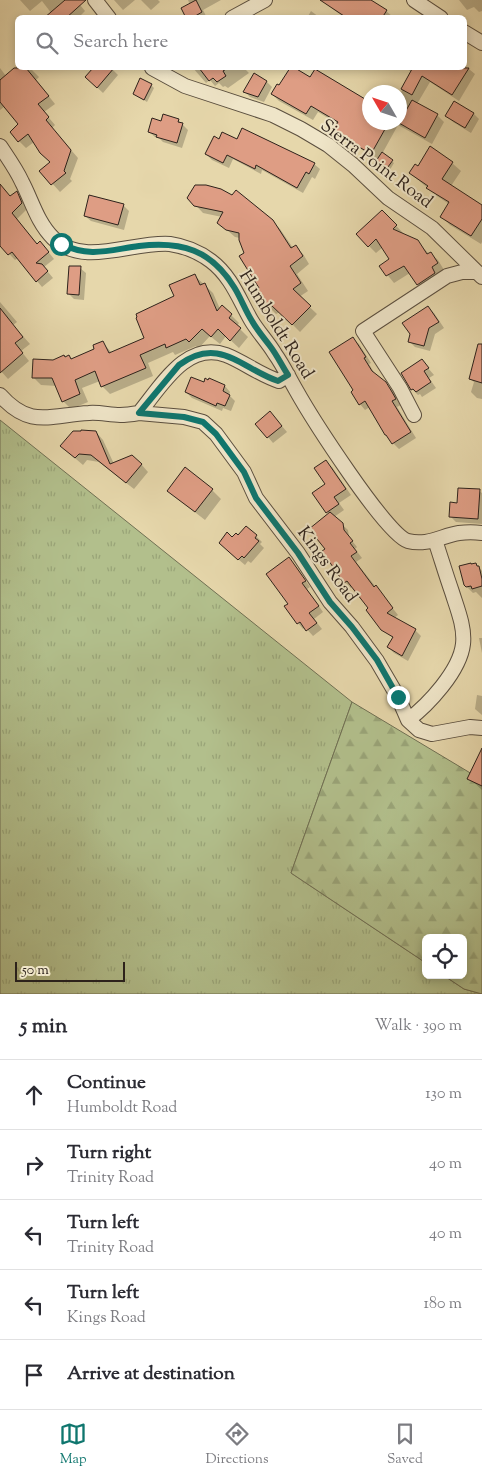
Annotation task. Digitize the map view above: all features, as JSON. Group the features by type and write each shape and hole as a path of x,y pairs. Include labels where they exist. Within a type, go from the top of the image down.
{"street":[{"path":"95,0 108,15"},
{"path":"238,15 265,0"},
{"path":"414,0 436,15"},
{"path":"467,34 482,43"},
{"name":"Sierra Point Road","path":"156,70 185,86 273,115 301,129 341,154 388,198 426,224 479,274"},
{"name":"Humboldt Road","path":"0,146 22,182 42,223 53,238 70,249 93,253 170,244 190,249 214,262 234,286 252,320 275,353 295,389 340,459 392,528 403,538 422,542 461,533 482,533"},
{"path":"447,276 452,262 450,246"},
{"path":"414,416 400,388 363,331 447,276 462,272 479,274"},
{"path":"139,413 179,365 199,354 224,354 278,381 288,375"},
{"name":"Kings Road","path":"0,395 14,409 29,416 51,418 90,413 121,415 139,413 184,417 203,422 216,434 244,472 256,498 298,553 330,602 377,660 398,697 408,720"},
{"path":"435,540 458,614 463,633 463,643 459,658 443,685 427,704 408,720 419,730 432,734 470,727 482,728"}],"green space":[{"path":"0,420 352,702 291,873 422,960 422,979 449,979 464,989 482,994 0,994"},
{"path":"352,702 482,780 482,994 464,989 449,979 467,979 467,934 422,934 422,960 291,873"}],"building":[{"path":"65,0 86,0 69,15 48,15"},
{"path":"196,0 202,12 197,15 184,15 181,8"},
{"path":"320,0 371,0 387,10 384,15 342,15"},
{"path":"14,68 15,70 28,70 49,96 38,104 49,117 46,120 71,150 64,171 66,173 51,185 39,171 50,162 40,153 28,134 18,142 10,132 18,124 0,102 0,80"},
{"path":"469,68 452,95 422,76 412,95 407,92 407,85 403,85 411,70 467,70"},
{"path":"91,70 112,70 97,88 85,77"},
{"path":"201,70 225,70 223,71 226,76 217,82 213,78 209,81"},
{"path":"289,70 298,70 310,77 314,70 317,70 362,97 362,130 384,130 371,154 332,131 338,122 311,106 306,114 271,94 277,84 279,85"},
{"path":"254,73 267,81 258,97 243,92"},
{"path":"140,78 152,84 144,100 133,94"},
{"path":"412,100 438,114 425,138 407,128 407,109"},
{"path":"454,101 474,113 465,128 445,116"},
{"path":"163,114 179,119 178,122 183,123 177,143 156,137 157,135 148,132 152,118 161,121"},
{"path":"242,128 315,163 309,174 306,172 297,188 256,165 255,169 227,155 223,163 205,154 214,136 219,139 222,132 237,139"},
{"path":"430,146 453,162 442,179 482,205 482,219 471,236 440,217 449,202 426,188 428,186 409,173 415,164 418,166"},
{"path":"382,152 393,160 385,171 374,164"},
{"path":"0,184 10,196 17,191 22,203 12,213 37,244 40,241 49,252 36,263 42,264 48,271 36,282 12,252 8,255 0,246"},
{"path":"195,185 206,185 221,189 232,195 236,190 273,220 291,248 296,245 303,256 290,266 301,283 293,289 311,306 292,325 271,305 267,307 257,290 259,288 239,256 244,253 239,240 239,233 226,230 217,223 223,212 194,206 187,198"},
{"path":"89,195 124,204 118,225 84,216"},
{"path":"382,210 397,225 393,229 418,240 427,254 431,252 438,263 432,267 435,273 417,285 404,266 386,276 379,266 389,259 376,239 368,247 356,234"},
{"path":"69,266 81,266 79,295 67,294"},
{"path":"195,274 200,285 205,283 217,311 222,305 232,314 229,318 241,328 230,341 218,329 211,337 202,329 189,342 186,339 166,348 165,344 140,355 146,368 101,387 95,371 75,380 80,394 62,402 52,378 32,378 33,359 53,360 69,355 71,359 94,349 93,345 103,341 109,353 144,338 136,314 174,296 169,285"},
{"path":"428,306 439,322 429,328 424,346 408,342 410,334 402,323"},
{"path":"0,308 23,337 15,343 23,353 0,373"},
{"path":"353,337 366,357 364,358 372,371 386,382 396,399 392,401 411,432 392,444 365,401 359,405 351,392 353,390 329,352"},
{"path":"478,344 482,344 482,383 469,379"},
{"path":"422,359 429,368 424,371 431,382 416,392 413,389 411,390 401,373"},
{"path":"191,377 204,382 205,378 208,380 209,378 225,385 223,391 230,395 225,406 217,403 216,406 185,392"},
{"path":"270,411 282,426 267,438 255,424"},
{"path":"73,431 96,431 110,464 132,455 142,464 126,483 91,455 79,454 75,458 60,446"},
{"path":"326,460 346,489 334,497 339,504 326,513 312,493 325,484 314,468"},
{"path":"185,467 213,489 195,512 167,491"},
{"path":"458,488 480,489 478,519 449,517 450,502 457,503"},
{"path":"330,512 343,523 344,530 353,541 350,543 357,552 351,556 374,587 376,585 393,608 387,613 416,629 402,656 387,647 393,637 381,630 366,610 368,608 347,581 344,583 322,551 325,549 309,529"},
{"path":"246,526 257,535 255,538 259,541 244,558 242,556 238,560 219,543 227,532 232,537 236,533 238,535"},
{"path":"289,557 306,581 302,583 319,606 309,613 317,623 306,631 300,622 297,624 284,606 288,604 266,574"},
{"path":"476,563 479,566 482,579 482,586 472,589 471,586 466,587 464,585 459,566"},
{"path":"482,748 482,786 467,779"}],"route":[{"path":"61,244 70,249 93,253 158,244 181,246 214,262 234,286 246,311 288,375 278,381 224,354 199,354 179,365 139,413 184,417 203,422 216,434 244,472 256,498 298,553 330,602 377,660 398,697"}]}
